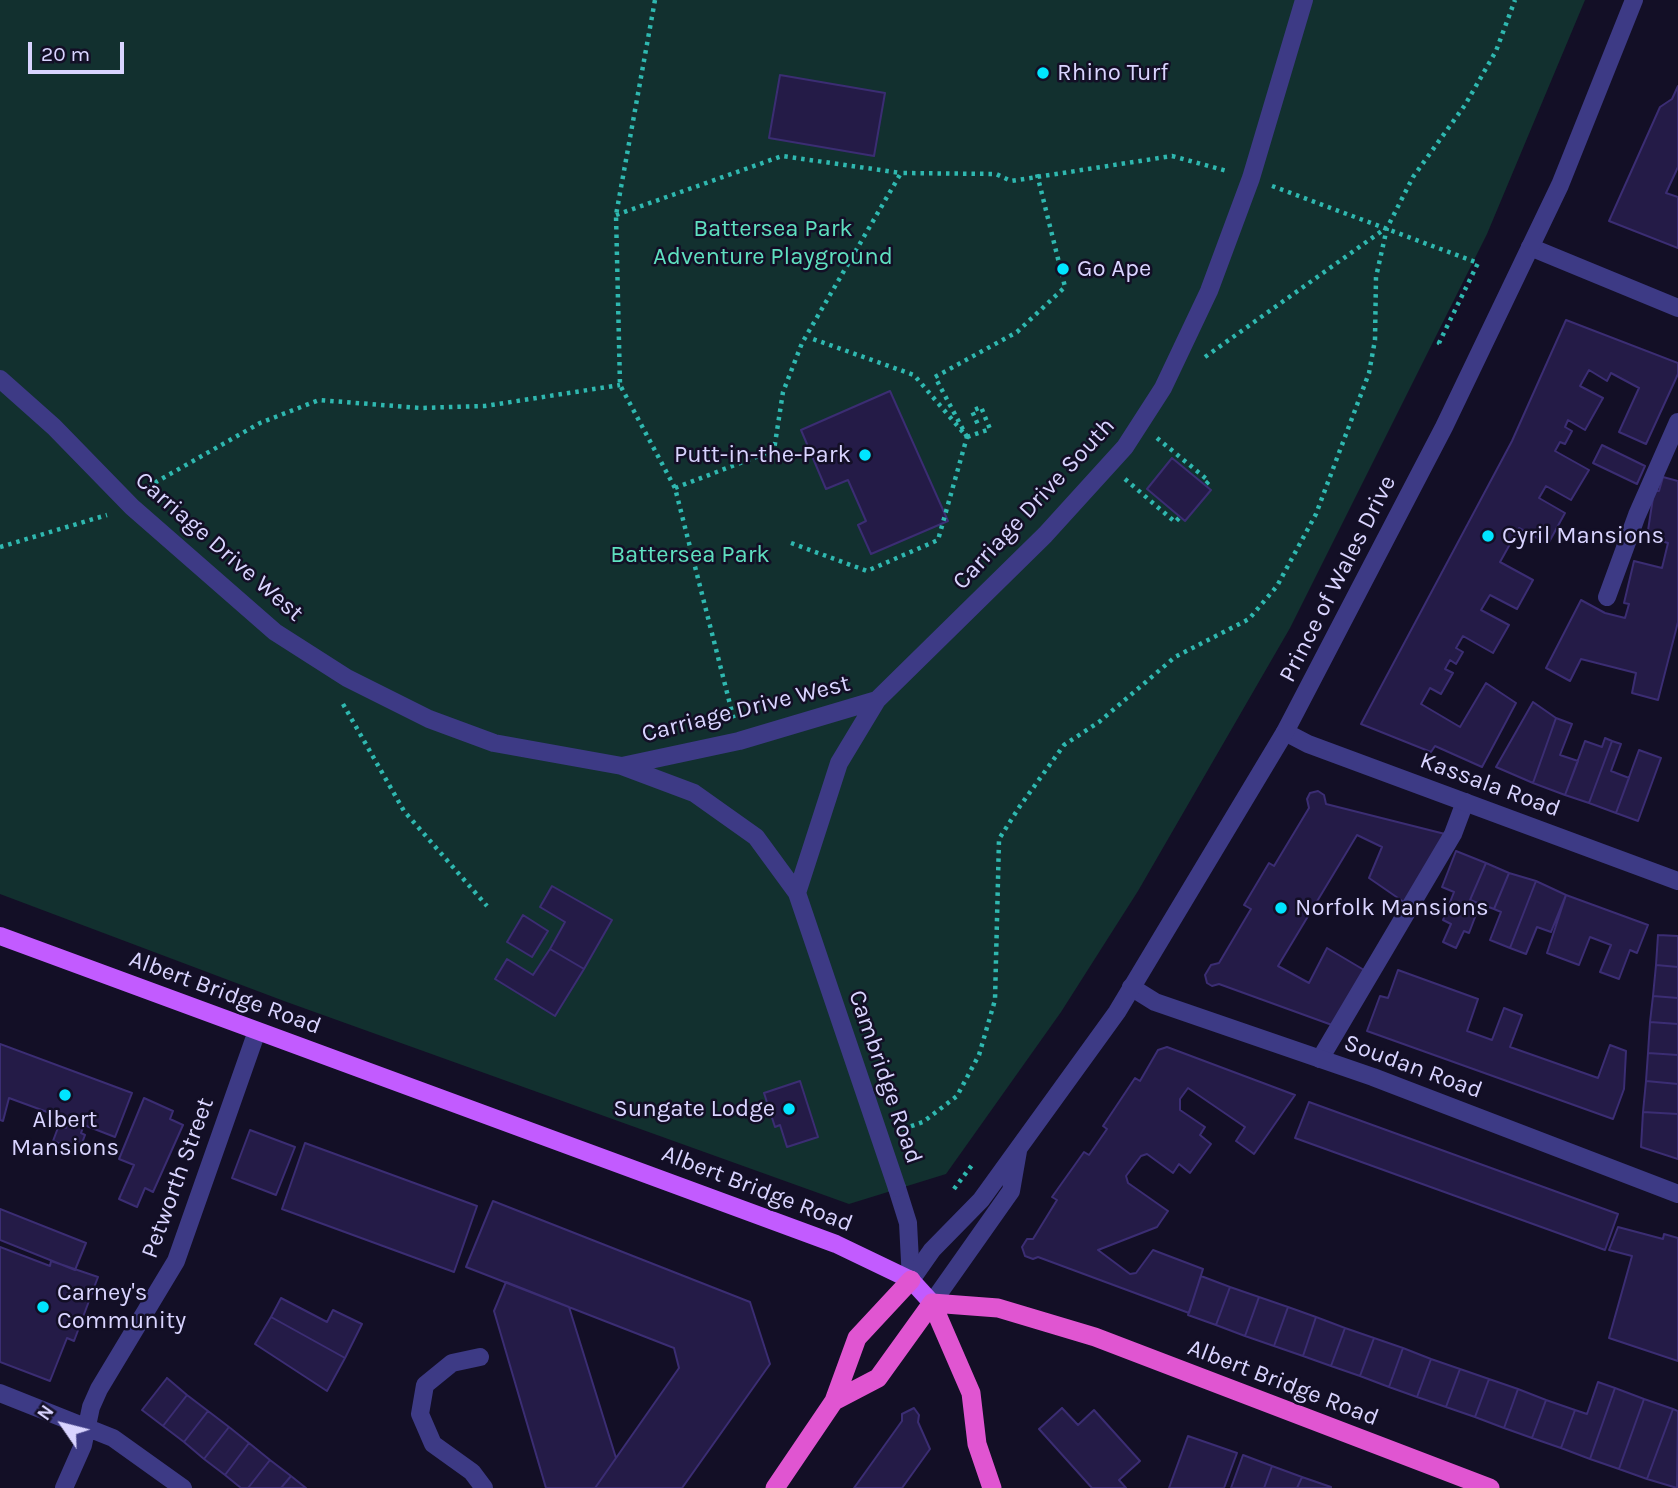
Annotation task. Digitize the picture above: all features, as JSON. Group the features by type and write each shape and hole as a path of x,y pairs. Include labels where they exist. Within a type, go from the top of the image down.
{"highway":[{"path":"834,1401 857,1338 911,1280"},
{"path":"932,1303 971,1394 977,1444 992,1488"},
{"name":"Prince of Wales Drive","path":"775,1488 834,1401 878,1378 932,1303"},
{"name":"Albert Bridge Road","path":"932,1303 998,1308 1095,1337 1490,1488"}],"main road":[{"name":"Albert Bridge Road","path":"0,936 836,1244 911,1280 932,1303"}],"street":[{"name":"Carriage Drive South","path":"877,700 984,598 1109,465 1163,388 1209,290 1251,178 1304,0"},
{"name":"Prince of Wales Drive","path":"911,1280 932,1250 981,1200 1117,1012 1285,732 1444,427 1560,185 1634,0"},
{"path":"1530,247 1678,308"},
{"name":"Carriage Drive West","path":"0,379 54,427 132,507 275,632 347,678 429,719 494,743 622,766 739,741 877,700"},
{"path":"1606,597 1637,514 1678,422"},
{"path":"797,893 839,763 877,700"},
{"name":"Kassala Road","path":"1285,732 1308,744 1678,881"},
{"name":"Cambridge Road","path":"622,766 694,793 756,837 797,893 908,1223 911,1280"},
{"path":"1320,1059 1453,834 1465,802"},
{"name":"Soudan Road","path":"1131,987 1155,1002 1320,1059 1678,1194"},
{"name":"Petworth Street","path":"64,1488 83,1445 91,1407 99,1389 176,1261 257,1031"},
{"name":"Prince of Wales Drive","path":"932,1303 1011,1191 1020,1145"},
{"path":"480,1357 452,1363 425,1385 420,1414 433,1444 472,1472 484,1488"},
{"path":"0,1393 113,1438 183,1488"}],"path":[{"path":"655,0 615,215 620,385 675,488 739,741"},
{"path":"879,1138 923,1122 957,1096 969,1078 995,1000 999,839 1020,806 1065,745 1099,722 1175,657 1249,619 1283,574 1316,514 1369,373 1375,340 1376,277 1387,228 1413,177 1465,105 1496,51 1515,0"},
{"path":"615,215 782,156 901,173 996,174 1011,181 1172,156 1251,178 1478,263 1439,343 1443,345"},
{"path":"792,543 867,571 938,540 967,437 935,377 1017,332 1065,287 1036,170"},
{"path":"675,488 774,450 783,392 802,343 901,173"},
{"path":"1163,388 1387,228"},
{"path":"813,339 914,375 967,437"},
{"path":"0,547 132,507 156,482 260,423 319,400 420,408 485,406 620,385"},
{"path":"967,437 990,429 981,407 972,411 979,427"},
{"path":"1140,424 1209,481 1205,485"},
{"path":"1109,465 1175,522 1180,517"},
{"path":"341,699 404,811 487,906"},
{"path":"953,1190 972,1165"}],"green space":[{"name":"Battersea Park","path":"0,0 1585,0 1487,234 1290,628 1138,891 1061,1012 946,1174 849,1204 284,1001 0,894"}],"building":[{"path":"780,75 885,93 874,156 769,138"},
{"path":"1678,86 1678,167 1666,193 1678,197 1678,248 1609,221 1660,107 1672,99"},
{"name":"Cyril Mansions","path":"1566,320 1678,363 1678,374 1646,444 1619,432 1639,388 1611,373 1607,381 1589,370 1580,386 1603,398 1585,430 1568,420 1565,427 1572,431 1565,444 1560,442 1555,451 1589,470 1571,500 1546,486 1539,498 1565,513 1548,544 1519,528 1500,562 1533,580 1517,609 1490,595 1481,610 1509,625 1493,653 1463,636 1456,648 1463,652 1456,664 1450,660 1445,669 1453,673 1441,694 1430,688 1421,704 1460,727 1486,683 1516,703 1482,767 1435,746 1431,752 1361,724 1512,441"},
{"name":"Putt-in-the-Park","path":"890,391 948,521 871,554 858,525 866,521 848,480 826,489 801,430"},
{"path":"1602,445 1645,466 1637,484 1593,463"},
{"path":"1172,458 1211,490 1185,521 1147,489"},
{"path":"1663,477 1678,481 1678,622 1658,700 1632,693 1636,673 1581,659 1570,681 1546,668 1581,600 1605,613 1625,618 1629,604 1624,603 1634,561 1662,568 1668,543 1647,537 1654,491 1659,491"},
{"path":"1533,702 1556,718 1533,783 1496,767"},
{"path":"1556,718 1572,724 1560,755 1578,761 1565,795 1533,783"},
{"path":"1605,738 1612,741 1589,803 1565,795 1585,741 1602,747"},
{"path":"1612,741 1621,744 1611,771 1629,778 1616,813 1589,803"},
{"path":"1639,750 1661,758 1638,821 1616,813"},
{"name":"Norfolk Mansions","path":"1318,791 1324,795 1326,804 1445,834 1411,907 1369,878 1382,847 1357,835 1278,966 1309,983 1327,948 1364,970 1332,1025 1219,984 1212,986 1207,983 1205,975 1211,965 1219,963 1251,909 1244,905 1269,863 1274,866 1309,808 1307,799 1310,793"},
{"path":"1456,851 1486,863 1470,900 1480,904 1469,933 1464,931 1456,948 1443,942 1451,924 1443,920 1454,892 1442,887"},
{"path":"1486,863 1509,873 1494,909 1470,900"},
{"path":"1509,873 1536,881 1510,948 1490,940 1501,912 1494,909"},
{"path":"1536,881 1566,895 1551,932 1537,927 1526,954 1510,948"},
{"path":"552,886 612,920 584,969 550,949 565,922 540,907"},
{"path":"1566,895 1648,925 1637,953 1630,950 1619,979 1600,972 1611,945 1590,937 1579,965 1547,953"},
{"path":"523,915 548,931 532,957 507,942"},
{"path":"1658,935 1678,936 1678,967 1656,965"},
{"path":"550,949 584,969 555,1016 495,979 507,959 533,975"},
{"path":"1656,965 1678,967 1678,998 1653,996"},
{"path":"1398,970 1478,999 1467,1031 1492,1040 1504,1008 1522,1015 1510,1047 1598,1078 1610,1045 1626,1051 1624,1089 1613,1119 1367,1031 1380,996 1388,998"},
{"path":"1653,996 1678,998 1678,1024 1650,1022"},
{"path":"1650,1022 1678,1024 1678,1055 1648,1053"},
{"name":"Albert Mansions","path":"0,1044 132,1093 115,1137 84,1125 81,1133 85,1135 79,1151 53,1141 59,1125 66,1128 69,1120 9,1098 3,1121 0,1120"},
{"path":"1167,1047 1295,1095 1254,1154 1236,1141 1245,1127 1188,1088 1180,1099 1180,1110 1205,1127 1200,1135 1211,1144 1190,1173 1179,1164 1173,1173 1147,1154 1141,1156 1126,1176 1128,1183 1168,1211 1157,1227 1098,1250 1130,1274 1136,1273 1153,1250 1203,1269 1189,1313 1038,1257 1033,1259 1025,1256 1022,1247 1027,1239 1033,1239 1057,1200 1052,1197 1084,1152 1089,1155 1107,1129 1103,1126 1135,1078 1140,1081 1158,1050"},
{"path":"1648,1053 1678,1055 1678,1084 1646,1081"},
{"name":"Sungate Lodge","path":"800,1081 818,1137 787,1147 780,1125 775,1127 764,1093"},
{"path":"1646,1081 1678,1084 1678,1114 1643,1112"},
{"path":"144,1098 173,1111 170,1119 183,1125 153,1192 145,1188 137,1207 119,1199 134,1165 119,1159"},
{"path":"1309,1102 1618,1214 1605,1250 1295,1138"},
{"path":"1643,1112 1678,1114 1678,1159 1641,1147"},
{"path":"250,1130 295,1147 276,1195 232,1178"},
{"path":"305,1143 477,1206 454,1272 282,1209"},
{"path":"493,1201 750,1302 770,1364 682,1488 595,1488 679,1368 674,1348 466,1267"},
{"path":"0,1209 86,1243 75,1270 0,1240"},
{"path":"1618,1227 1663,1239 1664,1234 1678,1238 1678,1361 1609,1338 1632,1256 1609,1250"},
{"name":"Carney's Community","path":"0,1247 50,1266 51,1261 98,1277 74,1341 67,1338 50,1381 0,1362"},
{"path":"1201,1276 1230,1287 1216,1325 1188,1315"},
{"path":"506,1282 569,1307 616,1458 595,1488 546,1488 494,1311"},
{"path":"1230,1287 1259,1297 1245,1336 1216,1325"},
{"path":"1259,1297 1288,1307 1274,1346 1245,1336"},
{"path":"281,1298 327,1322 333,1310 362,1324 345,1358 271,1317"},
{"path":"1288,1307 1316,1317 1303,1356 1274,1346"},
{"path":"271,1317 345,1358 327,1391 255,1344"},
{"path":"1316,1317 1345,1328 1331,1366 1303,1356"},
{"path":"1345,1328 1374,1338 1360,1376 1331,1366"},
{"path":"1374,1338 1403,1348 1389,1387 1360,1376"},
{"path":"1403,1348 1431,1359 1417,1397 1389,1387"},
{"path":"1431,1359 1460,1369 1446,1407 1417,1397"},
{"path":"1460,1369 1489,1379 1475,1417 1446,1407"},
{"path":"167,1378 187,1395 163,1426 142,1410"},
{"path":"1489,1379 1518,1389 1504,1428 1475,1417"},
{"path":"1598,1382 1615,1388 1590,1459 1561,1448 1575,1410 1587,1414"},
{"path":"1615,1388 1644,1399 1619,1469 1590,1459"},
{"path":"1518,1389 1546,1400 1532,1438 1504,1428"},
{"path":"187,1395 208,1411 184,1442 163,1426"},
{"path":"1644,1399 1673,1409 1647,1479 1619,1469"},
{"path":"1546,1400 1575,1410 1561,1448 1532,1438"},
{"path":"914,1408 919,1415 918,1422 930,1449 902,1488 854,1488 902,1421 902,1414"},
{"path":"1062,1408 1078,1425 1094,1410 1140,1461 1119,1480 1126,1488 1092,1488 1039,1429"},
{"path":"1673,1409 1678,1411 1677,1488 1647,1479"},
{"path":"208,1411 229,1427 204,1459 184,1442"},
{"path":"229,1427 249,1443 225,1475 204,1459"},
{"path":"1188,1436 1237,1453 1224,1488 1169,1488"},
{"path":"249,1443 270,1460 248,1488 241,1488 225,1475"},
{"path":"1243,1455 1272,1466 1264,1488 1231,1488"},
{"path":"270,1460 291,1476 281,1488 248,1488"},
{"path":"1272,1466 1302,1477 1297,1488 1264,1488"},
{"path":"291,1476 306,1488 281,1488"},
{"path":"1302,1477 1331,1487 1331,1488 1297,1488"}],"place":[{"name":"Rhino Turf","path":"1043,73"},
{"name":"Go Ape","path":"1063,269"},
{"name":"Putt-in-the-Park","path":"865,455"},
{"name":"Cyril Mansions","path":"1488,536"},
{"name":"Norfolk Mansions","path":"1281,908"},
{"name":"Albert Mansions","path":"65,1095"},
{"name":"Sungate Lodge","path":"789,1109"},
{"name":"Carney's Community","path":"43,1307"}],"park label":[{"name":"Battersea Park Adventure Playground","path":"773,243"}]}
